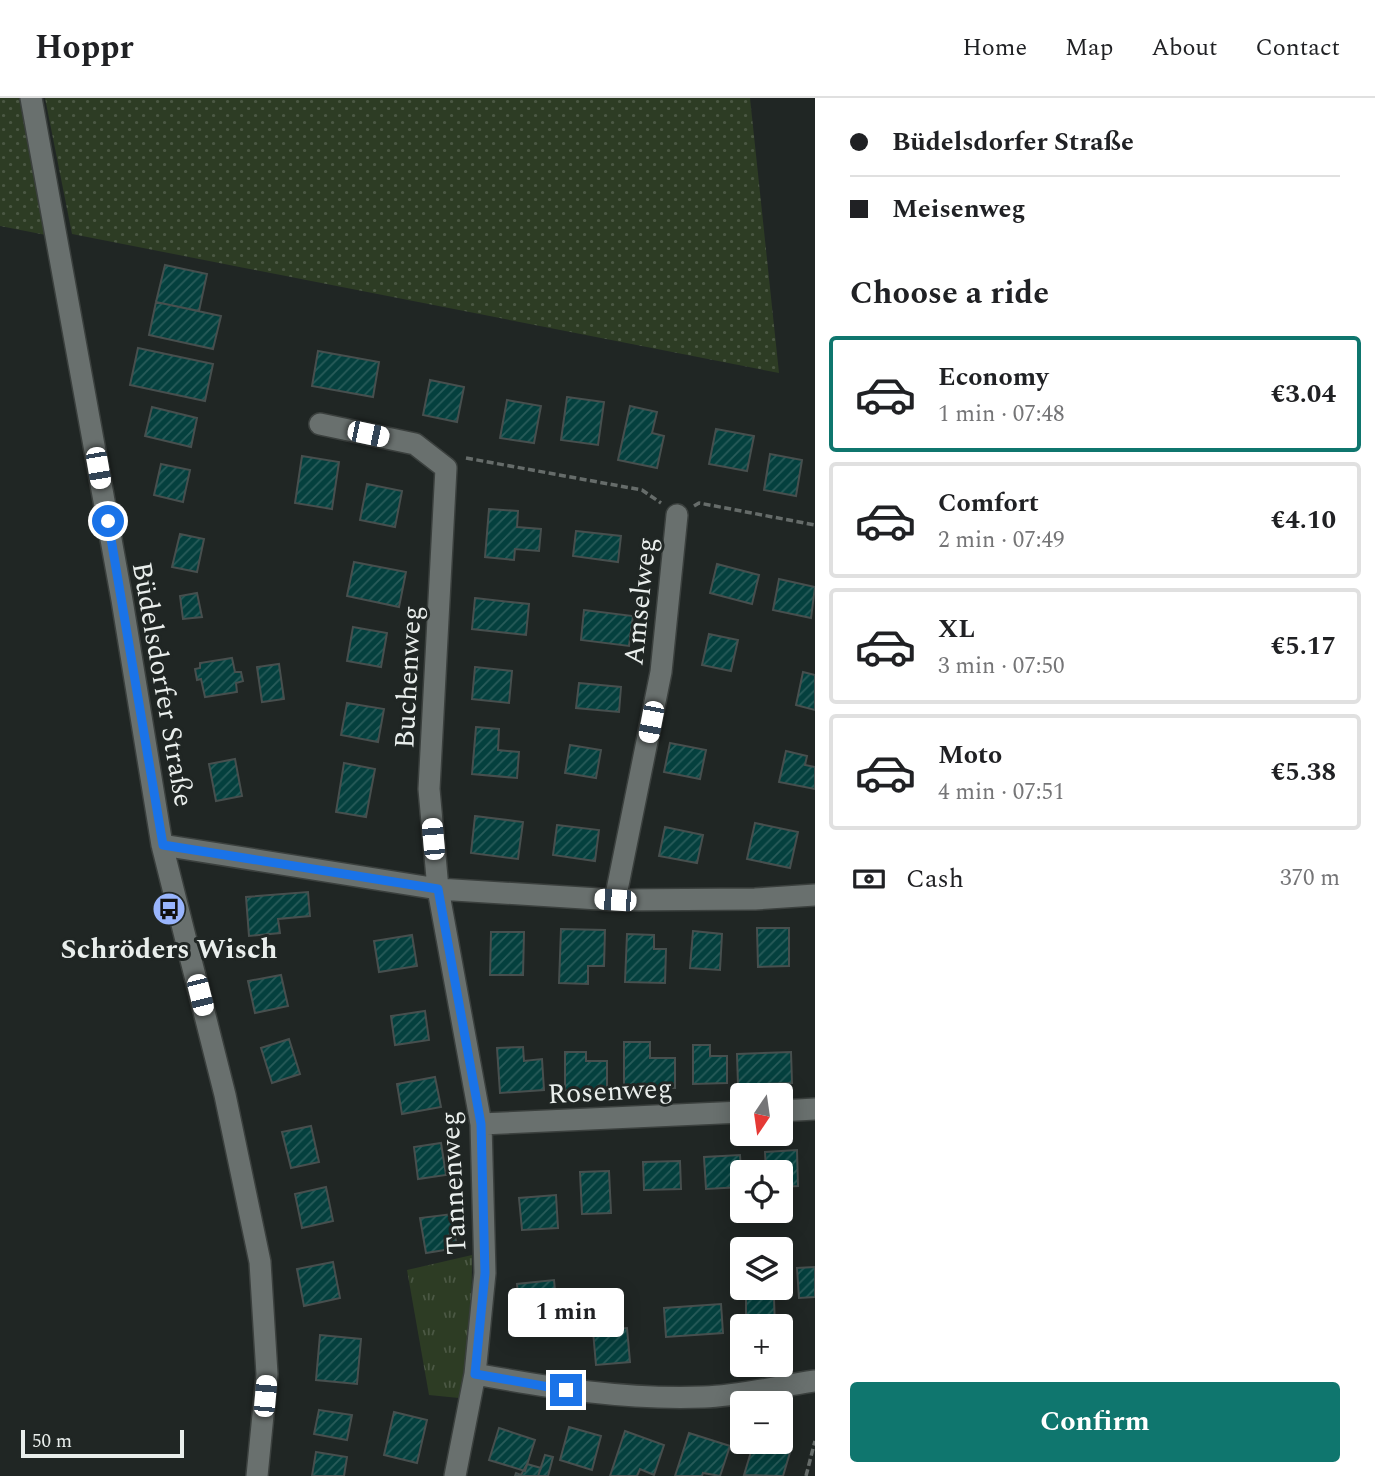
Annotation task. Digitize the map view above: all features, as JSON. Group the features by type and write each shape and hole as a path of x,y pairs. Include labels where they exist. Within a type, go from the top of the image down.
{"street":[{"name":"Büdelsdorfer Straße","path":"30,98 122,600 163,845 225,1095 260,1262 267,1374 257,1476"},
{"path":"320,424 415,444 446,468"},
{"name":"Buchenweg","path":"438,889 429,789 446,468"},
{"name":"Amselweg","path":"615,900 661,671 677,515"},
{"path":"163,845 438,889 615,900 755,899 815,895"},
{"name":"Tannenweg","path":"438,889 481,1124 485,1273 475,1374 455,1476"},
{"path":"793,1110 815,1109"},
{"name":"Rosenweg","path":"481,1124 730,1113"},
{"path":"475,1374 566,1390 639,1398 707,1397 815,1381"}],"path":[{"path":"446,468 466,458 642,490 677,515 699,503 815,525"},
{"path":"806,1476 815,1441"}],"green space":[{"path":"0,98 21,98 46,235 0,226"},
{"path":"45,98 750,98 779,373 72,234"},
{"path":"472,1255 470,1327 459,1398 429,1395 407,1270"}],"building":[{"path":"165,265 207,274 199,311 156,302"},
{"path":"156,302 221,316 213,349 149,335"},
{"path":"138,348 213,364 205,401 130,385"},
{"path":"318,351 379,362 373,397 312,386"},
{"path":"430,380 464,387 457,422 423,415"},
{"path":"567,397 604,402 598,445 561,440"},
{"path":"507,400 541,406 534,443 500,438"},
{"path":"630,406 657,412 652,433 664,436 657,468 618,460"},
{"path":"152,407 197,418 191,447 145,436"},
{"path":"716,429 754,436 747,471 709,464"},
{"path":"770,454 802,460 796,496 764,490"},
{"path":"302,456 339,462 332,509 295,503"},
{"path":"161,464 190,470 183,502 154,495"},
{"path":"367,484 402,491 395,527 360,520"},
{"path":"489,509 518,511 517,527 541,529 539,551 515,549 514,560 485,557"},
{"path":"576,531 621,536 618,562 573,556"},
{"path":"180,534 204,539 197,572 172,567"},
{"path":"354,562 406,572 399,607 347,596"},
{"path":"717,564 759,575 752,604 710,593"},
{"path":"779,579 815,587 811,618 773,610"},
{"path":"197,593 202,617 183,619 180,596"},
{"path":"475,598 529,604 526,635 472,629"},
{"path":"584,610 633,616 629,646 581,640"},
{"path":"353,627 387,633 381,667 347,661"},
{"path":"709,634 738,640 731,671 702,665"},
{"path":"232,658 235,672 241,672 243,681 236,683 237,692 205,697 201,679 197,680 195,669 200,668 200,663"},
{"path":"279,664 284,699 262,702 257,667"},
{"path":"475,667 512,671 509,703 472,699"},
{"path":"803,672 815,675 815,710 796,705"},
{"path":"579,683 621,687 619,712 576,708"},
{"path":"347,703 384,709 378,742 341,735"},
{"path":"476,727 499,729 498,750 519,752 517,778 472,774"},
{"path":"670,743 706,750 700,779 664,772"},
{"path":"570,745 601,750 596,778 565,773"},
{"path":"786,751 807,756 805,765 815,767 815,789 779,782"},
{"path":"235,759 242,796 216,801 209,764"},
{"path":"344,763 375,769 366,817 336,812"},
{"path":"475,816 523,822 518,859 471,853"},
{"path":"755,823 798,832 790,868 747,859"},
{"path":"557,825 599,830 595,861 553,855"},
{"path":"665,827 703,835 697,863 659,856"},
{"path":"308,892 310,916 278,919 280,933 249,936 246,897"},
{"path":"757,928 789,928 789,966 758,967"},
{"path":"561,929 605,930 604,966 588,966 588,984 559,983"},
{"path":"693,931 722,934 720,970 690,968"},
{"path":"491,932 524,932 523,975 490,975"},
{"path":"627,934 654,935 654,949 666,949 665,983 625,982"},
{"path":"412,935 417,966 379,972 374,941"},
{"path":"281,975 288,1006 255,1013 248,981"},
{"path":"425,1011 429,1040 395,1045 391,1016"},
{"path":"289,1039 300,1074 272,1083 261,1048"},
{"path":"624,1042 650,1042 650,1058 675,1058 675,1088 624,1087"},
{"path":"693,1045 710,1045 710,1056 727,1056 727,1083 693,1084"},
{"path":"523,1047 524,1061 542,1059 544,1090 500,1093 497,1048"},
{"path":"565,1052 586,1052 586,1061 607,1061 607,1091 565,1090"},
{"path":"791,1052 792,1083 738,1083 737,1054"},
{"path":"435,1077 441,1107 402,1114 397,1084"},
{"path":"311,1126 319,1162 291,1168 282,1132"},
{"path":"441,1143 446,1175 418,1179 414,1147"},
{"path":"797,1150 798,1186 793,1186 793,1160 765,1160 765,1152"},
{"path":"740,1155 740,1160 730,1160 730,1188 706,1189 704,1157"},
{"path":"680,1161 681,1189 644,1190 643,1162"},
{"path":"609,1171 611,1213 582,1214 580,1172"},
{"path":"326,1187 333,1221 302,1228 295,1194"},
{"path":"556,1195 558,1228 522,1230 519,1198"},
{"path":"452,1214 457,1248 426,1253 420,1218"},
{"path":"333,1262 340,1298 304,1306 297,1269"},
{"path":"815,1267 815,1297 799,1298 797,1268"},
{"path":"554,1280 558,1320 521,1324 517,1284"},
{"path":"746,1300 774,1300 775,1314 746,1314"},
{"path":"721,1304 723,1333 666,1337 664,1308"},
{"path":"627,1328 630,1362 596,1365 593,1331"},
{"path":"320,1335 361,1339 357,1384 316,1380"},
{"path":"319,1410 352,1415 347,1440 314,1434"},
{"path":"394,1412 427,1420 417,1463 384,1455"},
{"path":"569,1427 601,1436 592,1470 560,1460"},
{"path":"499,1428 535,1440 525,1471 489,1460"},
{"path":"625,1431 664,1445 654,1475 640,1469 637,1476 610,1476"},
{"path":"689,1433 730,1446 720,1476 703,1473 702,1476 675,1476"},
{"path":"316,1452 347,1457 344,1476 312,1476"},
{"path":"750,1454 790,1454 783,1476 744,1475"},
{"path":"545,1455 553,1457 548,1476 538,1476"},
{"path":"527,1464 541,1468 538,1476 515,1476 516,1473 521,1475"}],"place":[{"name":"Schröders Wisch","path":"169,909"}],"route":[{"path":"108,521 163,845 438,889 481,1124 485,1273 475,1374 566,1390"}]}
